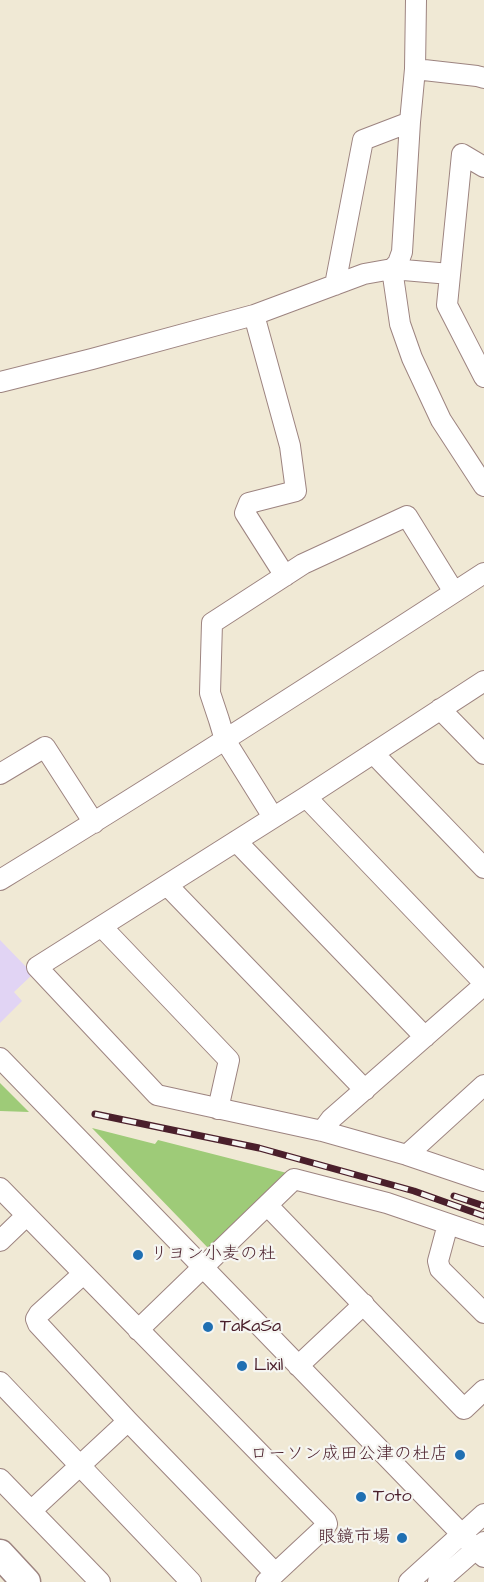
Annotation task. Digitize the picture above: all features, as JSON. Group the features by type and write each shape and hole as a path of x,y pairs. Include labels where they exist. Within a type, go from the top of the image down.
{"highway":[{"path":"0,1554 26,1582"}],"street":[{"path":"392,269 398,263 402,252 415,69 416,0"},
{"path":"415,69 484,78"},
{"path":"335,285 363,140 410,122"},
{"path":"482,161 462,154 447,305 484,377"},
{"path":"392,269 400,324 412,358 441,420 482,479"},
{"path":"0,382 254,315 364,274 392,269 450,274"},
{"path":"254,315 290,446 296,491 249,503 245,513 285,576"},
{"path":"273,817 225,740 210,693 212,623 303,564 407,516 454,592"},
{"path":"0,880 225,740 484,573"},
{"path":"484,681 306,797 36,967 157,1095 322,1131 407,1155 484,1181"},
{"path":"440,709 484,754"},
{"path":"0,774 45,747 94,823"},
{"path":"373,753 484,868"},
{"path":"306,797 484,984 332,1119 322,1131"},
{"path":"236,841 425,1037"},
{"path":"167,885 365,1090"},
{"path":"102,927 230,1060 218,1109"},
{"path":"0,1058 298,1366 462,1533 481,1549 438,1582"},
{"path":"407,1155 484,1086"},
{"path":"138,1330 294,1179 387,1203 484,1236"},
{"path":"0,1188 326,1521 324,1528 270,1578 38,1324 36,1319 39,1314 83,1274"},
{"path":"267,1205 464,1409 484,1390"},
{"path":"0,1241 26,1216"},
{"path":"448,1224 438,1261 440,1269 484,1314"},
{"path":"298,1366 364,1304"},
{"path":"0,1382 191,1582"},
{"path":"31,1511 128,1421"},
{"path":"0,1479 100,1582"},
{"path":"409,1582 484,1514"}],"shaded area":[{"path":"0,940 33,974 14,992 22,1001 0,1023"}],"green space":[{"path":"0,1083 29,1112 0,1111"},
{"path":"92,1128 155,1144 158,1140 287,1173 210,1250"}],"railway":[{"path":"95,1114 259,1148 414,1191 484,1216"},
{"path":"454,1196 484,1206"}],"place":[{"name":"リヨン小麦の杜","path":"138,1255"},
{"name":"TaKaSa","path":"208,1327"},
{"name":"Lixil","path":"242,1366"},
{"name":"ローソン成田公津の杜店","path":"460,1455"},
{"name":"Toto","path":"361,1497"},
{"name":"眼鏡市場","path":"402,1538"}]}
